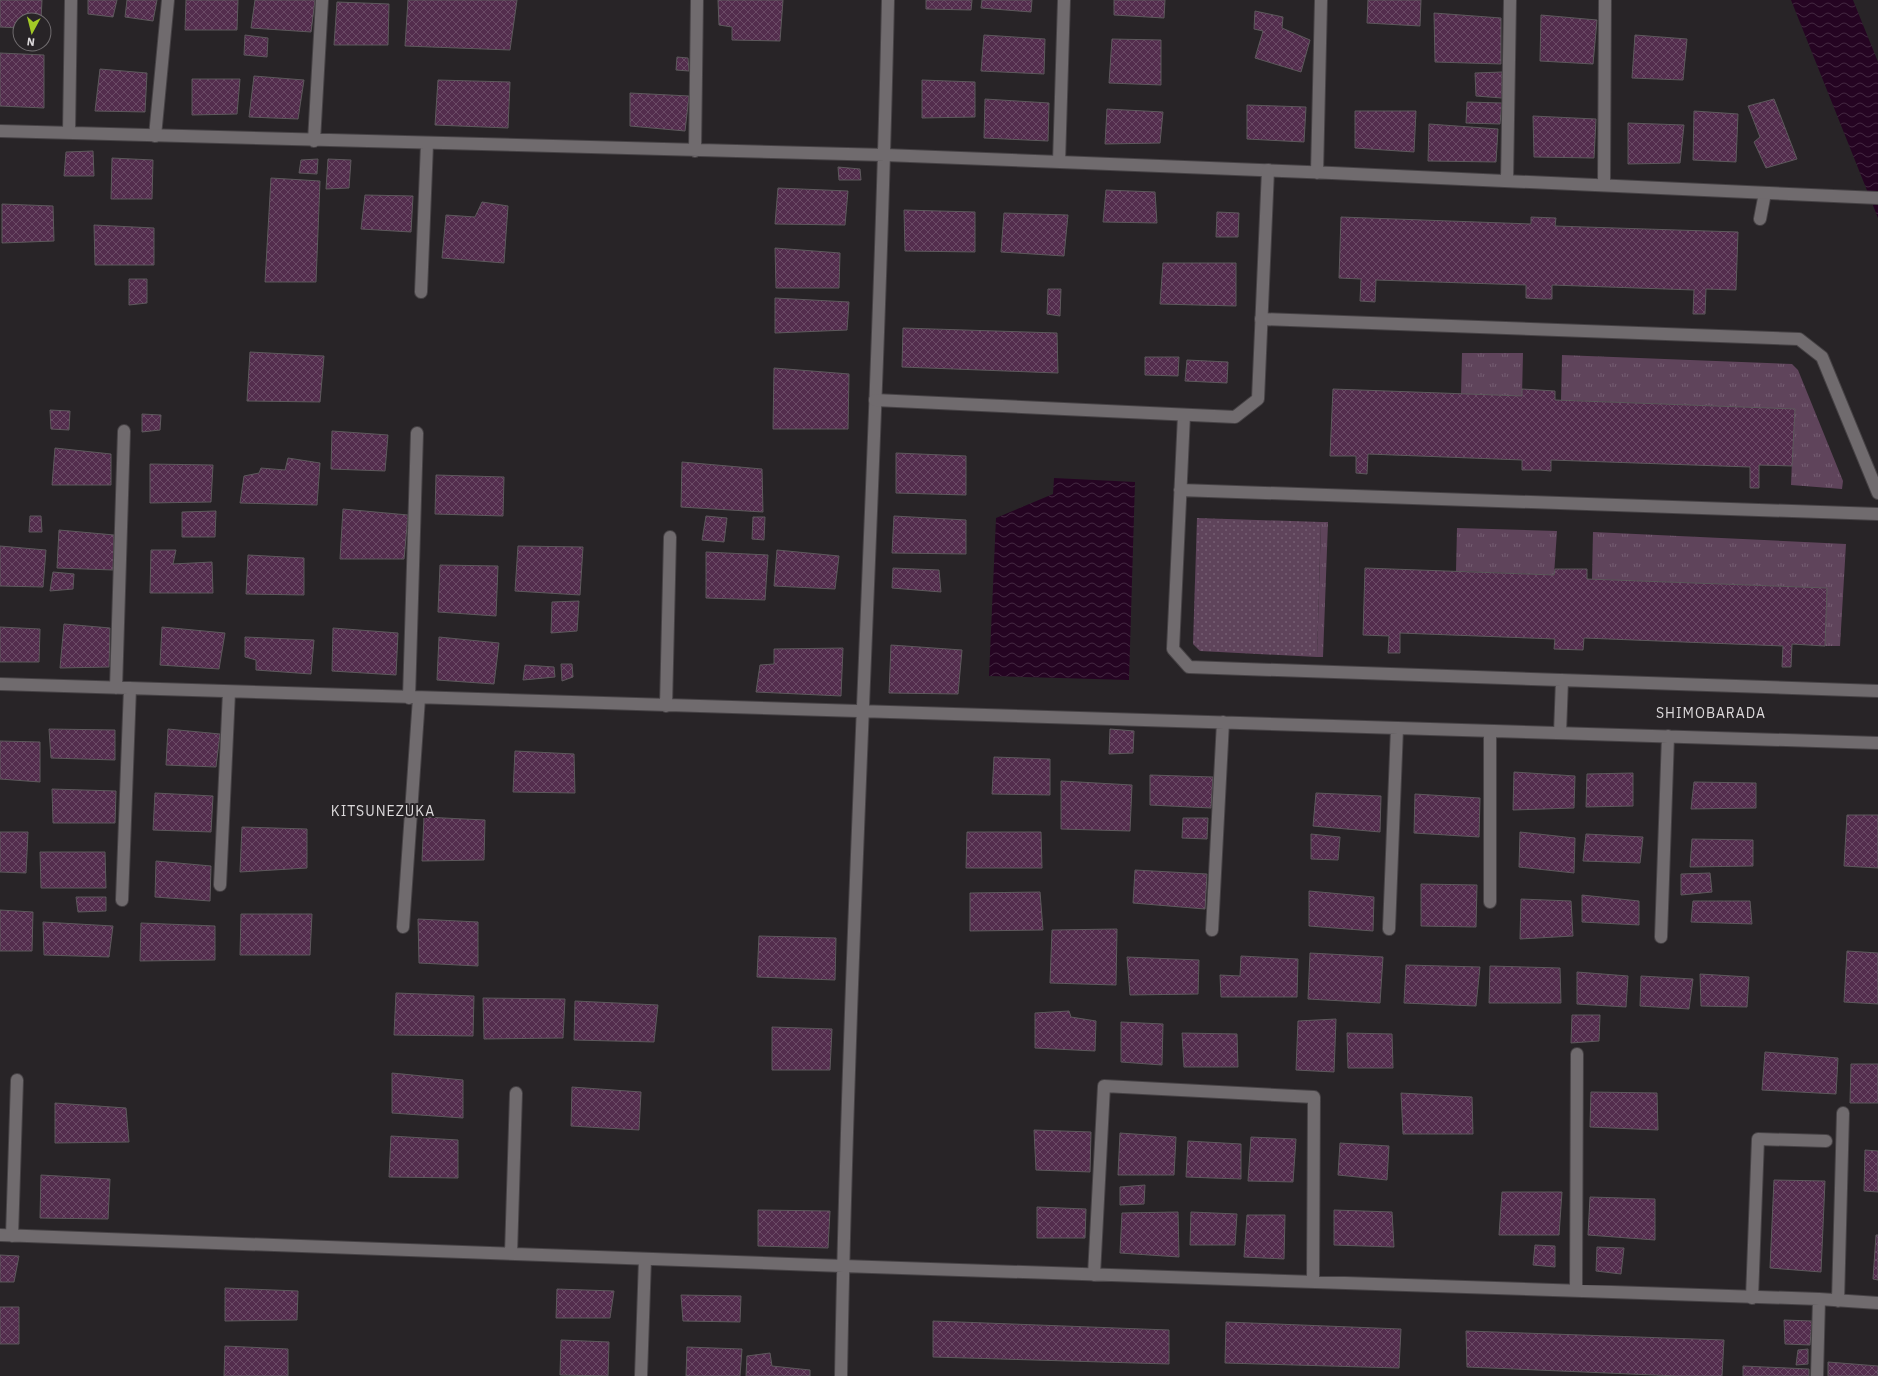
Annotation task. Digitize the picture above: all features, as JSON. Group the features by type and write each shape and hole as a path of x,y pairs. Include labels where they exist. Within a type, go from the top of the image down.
{"street":[{"path":"69,133 71,0"},
{"path":"155,136 168,0"},
{"path":"314,141 322,0"},
{"path":"695,151 697,0"},
{"path":"841,1376 843,1266 862,711 884,155 888,0"},
{"path":"1059,162 1064,0"},
{"path":"1316,173 1321,0"},
{"path":"1507,181 1510,0"},
{"path":"1604,185 1605,0"},
{"path":"0,131 314,141 884,155 1268,170 1878,198"},
{"path":"421,292 427,144"},
{"path":"875,400 1235,417 1258,400 1268,170"},
{"path":"1760,219 1765,193"},
{"path":"1261,319 1799,339 1822,357 1878,494"},
{"path":"1184,415 1173,649 1189,667 1878,691"},
{"path":"116,688 124,431"},
{"path":"403,927 414,698 417,433"},
{"path":"1180,490 1847,511 1878,514"},
{"path":"666,706 670,537"},
{"path":"1560,733 1562,680"},
{"path":"0,684 1878,743"},
{"path":"122,900 130,688"},
{"path":"220,885 229,692"},
{"path":"1212,930 1223,722"},
{"path":"1389,929 1397,728"},
{"path":"1490,731 1490,902"},
{"path":"1661,937 1668,736"},
{"path":"1576,1291 1578,1054"},
{"path":"17,1080 6,1235 1094,1275 1752,1298 1819,1299 1878,1303"},
{"path":"1094,1275 1104,1086 1314,1097 1313,1282"},
{"path":"511,1254 516,1093"},
{"path":"1838,1301 1842,1113"},
{"path":"1752,1298 1758,1139 1826,1141"},
{"path":"641,1376 645,1259"},
{"path":"1817,1376 1819,1299"}],"green space":[{"path":"1462,353 1523,353 1522,396 1461,395"},
{"path":"1562,355 1792,364 1798,370 1843,481 1842,489 1791,485 1794,409 1561,400"},
{"path":"1197,518 1321,522 1317,657 1200,651 1193,644"},
{"path":"1321,522 1328,522 1323,657 1317,657"},
{"path":"1457,528 1557,531 1554,575 1456,571"},
{"path":"1593,532 1846,544 1840,646 1825,646 1827,588 1592,579"}],"water":[{"path":"1791,0 1853,0 1878,62 1878,218"},
{"path":"1054,478 1135,482 1129,680 989,676 996,518 1053,494"}],"building":[{"path":"0,0 42,0 41,12 12,12 12,28 0,27"},
{"path":"88,0 117,0 113,17 88,14"},
{"path":"127,0 157,0 153,21 125,17"},
{"path":"186,0 238,0 237,30 185,30"},
{"path":"255,0 315,0 311,32 251,28"},
{"path":"408,0 517,0 510,50 405,46"},
{"path":"718,0 783,0 780,41 732,40 732,27 719,25"},
{"path":"926,0 972,0 971,10 926,9"},
{"path":"982,0 1032,0 1031,12 981,8"},
{"path":"1114,0 1165,0 1164,18 1114,15"},
{"path":"1368,0 1421,0 1420,26 1367,23"},
{"path":"337,2 389,4 388,45 334,45"},
{"path":"1255,11 1283,17 1282,28 1310,40 1301,72 1255,58 1263,31 1254,29"},
{"path":"1434,13 1501,18 1501,64 1435,62"},
{"path":"1541,15 1597,20 1593,64 1540,61"},
{"path":"245,35 268,38 267,57 244,55"},
{"path":"984,35 1045,39 1044,74 981,71"},
{"path":"1635,35 1687,39 1683,80 1632,78"},
{"path":"1112,39 1161,40 1161,85 1109,83"},
{"path":"0,53 44,55 44,108 0,106"},
{"path":"677,57 688,58 689,71 676,70"},
{"path":"100,69 147,73 145,112 95,111"},
{"path":"1502,72 1502,98 1476,96 1475,73"},
{"path":"254,76 304,80 298,119 249,117"},
{"path":"192,79 240,79 237,114 192,115"},
{"path":"438,80 510,82 508,128 435,125"},
{"path":"922,80 975,82 975,117 922,118"},
{"path":"630,93 689,96 685,131 630,126"},
{"path":"985,99 1049,103 1048,141 984,138"},
{"path":"1774,99 1797,159 1766,168 1754,142 1760,137 1748,106"},
{"path":"1467,102 1502,103 1500,124 1466,123"},
{"path":"1247,105 1306,107 1304,142 1247,139"},
{"path":"1107,109 1163,112 1160,143 1105,144"},
{"path":"1355,111 1416,111 1414,152 1355,148"},
{"path":"1694,111 1738,114 1736,162 1693,160"},
{"path":"1533,116 1596,119 1594,158 1534,157"},
{"path":"1628,123 1684,125 1680,163 1628,164"},
{"path":"1429,124 1498,129 1496,162 1428,161"},
{"path":"93,151 94,176 64,176 66,152"},
{"path":"112,158 153,160 152,199 111,199"},
{"path":"318,159 317,174 299,173 301,160"},
{"path":"328,159 351,160 349,188 326,189"},
{"path":"838,167 860,169 861,180 839,180"},
{"path":"271,178 320,181 316,282 265,282"},
{"path":"778,188 848,191 845,225 775,224"},
{"path":"1106,190 1155,192 1157,223 1103,222"},
{"path":"365,195 413,196 411,232 361,229"},
{"path":"482,202 508,206 504,263 442,258 446,215 475,217"},
{"path":"2,204 53,206 54,241 2,243"},
{"path":"904,210 975,212 975,252 905,251"},
{"path":"1217,212 1239,213 1238,237 1216,237"},
{"path":"1004,213 1068,215 1064,256 1001,252"},
{"path":"1341,217 1531,224 1531,217 1556,218 1555,226 1738,232 1736,290 1706,289 1705,314 1693,314 1694,290 1552,285 1552,299 1543,299 1526,298 1526,285 1376,280 1375,302 1360,301 1361,279 1339,278"},
{"path":"94,225 154,228 154,265 95,265"},
{"path":"775,248 840,253 839,288 776,288"},
{"path":"1163,263 1236,263 1236,306 1160,304"},
{"path":"129,279 147,279 147,303 129,305"},
{"path":"1048,289 1061,289 1060,316 1047,314"},
{"path":"775,298 849,302 847,330 775,333"},
{"path":"903,328 1057,333 1058,373 902,367"},
{"path":"250,352 324,356 320,402 247,401"},
{"path":"1145,357 1179,357 1178,376 1145,375"},
{"path":"1187,360 1228,362 1227,383 1185,381"},
{"path":"774,368 849,374 848,429 773,429"},
{"path":"1333,389 1522,396 1522,389 1555,391 1555,400 1795,409 1792,466 1759,465 1759,488 1750,488 1750,467 1551,460 1551,471 1522,470 1522,460 1368,454 1367,474 1356,473 1356,456 1330,456"},
{"path":"50,410 70,411 69,430 51,429"},
{"path":"142,414 161,415 160,430 142,432"},
{"path":"332,431 388,435 385,471 331,469"},
{"path":"55,448 111,454 111,485 52,485"},
{"path":"896,453 966,456 966,495 896,493"},
{"path":"288,458 320,463 317,505 240,503 244,476 259,473 261,468 285,470"},
{"path":"682,462 762,469 763,512 681,507"},
{"path":"150,464 213,465 211,502 150,503"},
{"path":"436,475 504,477 503,516 435,514"},
{"path":"343,509 408,515 404,559 340,559"},
{"path":"216,511 215,537 182,537 182,512"},
{"path":"30,516 41,516 42,532 29,532"},
{"path":"706,516 727,518 724,542 702,540"},
{"path":"894,516 966,520 966,554 892,553"},
{"path":"753,517 765,517 764,540 752,539"},
{"path":"59,530 114,535 113,570 57,568"},
{"path":"0,546 46,550 43,587 0,586"},
{"path":"518,546 583,547 580,595 515,591"},
{"path":"151,550 176,550 173,564 212,562 213,593 150,593"},
{"path":"777,550 839,556 835,589 774,586"},
{"path":"706,552 768,555 765,600 706,598"},
{"path":"248,555 304,558 304,595 246,594"},
{"path":"440,565 498,566 496,616 438,612"},
{"path":"893,568 939,570 941,592 892,588"},
{"path":"1365,568 1554,575 1555,569 1587,569 1587,579 1827,588 1825,646 1792,644 1791,667 1782,667 1783,646 1584,638 1583,650 1554,649 1555,639 1400,633 1400,653 1388,653 1389,636 1363,635"},
{"path":"53,572 74,574 73,589 50,591"},
{"path":"579,601 577,631 551,633 552,602"},
{"path":"64,624 110,628 109,667 60,668"},
{"path":"0,627 40,629 39,662 0,662"},
{"path":"162,627 225,633 219,669 160,665"},
{"path":"333,628 398,633 396,675 332,671"},
{"path":"245,637 314,640 311,674 256,670 256,660 245,657"},
{"path":"439,637 499,643 494,684 437,680"},
{"path":"891,645 962,650 958,694 889,693"},
{"path":"843,648 841,696 756,692 760,665 774,664 774,649"},
{"path":"561,664 572,664 573,677 562,681"},
{"path":"525,665 554,667 555,677 523,680"},
{"path":"49,729 115,730 115,760 51,758"},
{"path":"168,729 220,734 216,767 166,765"},
{"path":"1110,729 1134,731 1133,753 1109,754"},
{"path":"0,741 40,742 40,782 0,779"},
{"path":"515,751 574,754 575,793 513,792"},
{"path":"994,757 1050,759 1050,795 992,794"},
{"path":"1514,772 1575,776 1574,808 1513,810"},
{"path":"1633,773 1633,806 1586,807 1587,774"},
{"path":"1150,775 1213,777 1211,808 1150,805"},
{"path":"1061,781 1132,785 1130,831 1061,829"},
{"path":"1694,782 1756,783 1756,808 1691,809"},
{"path":"52,789 116,791 115,823 53,823"},
{"path":"155,793 213,796 211,832 153,830"},
{"path":"1316,793 1381,796 1380,832 1313,826"},
{"path":"1415,794 1480,798 1479,837 1414,833"},
{"path":"1847,815 1878,815 1878,868 1844,866"},
{"path":"424,817 485,820 484,860 422,861"},
{"path":"1183,818 1208,818 1207,839 1182,838"},
{"path":"242,827 307,829 307,868 240,872"},
{"path":"0,832 28,832 26,873 0,872"},
{"path":"967,832 1041,832 1042,868 966,868"},
{"path":"1520,832 1575,838 1574,873 1519,867"},
{"path":"1311,834 1340,837 1338,860 1311,859"},
{"path":"1586,834 1643,837 1640,863 1583,861"},
{"path":"1692,839 1753,840 1753,866 1690,867"},
{"path":"40,852 105,852 106,888 41,888"},
{"path":"156,861 211,866 210,901 155,897"},
{"path":"1135,870 1207,874 1205,909 1133,903"},
{"path":"1710,873 1712,892 1681,895 1681,874"},
{"path":"1421,884 1477,885 1476,927 1421,926"},
{"path":"1309,891 1374,897 1373,931 1309,926"},
{"path":"1040,892 1043,930 970,931 970,893"},
{"path":"1582,895 1639,901 1639,925 1582,922"},
{"path":"76,897 106,897 106,911 78,912"},
{"path":"1521,899 1571,901 1573,936 1520,939"},
{"path":"1693,901 1750,901 1752,924 1691,922"},
{"path":"0,910 33,912 32,951 0,951"},
{"path":"241,914 312,914 310,955 240,955"},
{"path":"418,919 478,922 478,966 419,963"},
{"path":"43,922 113,926 109,957 44,955"},
{"path":"141,923 215,926 215,960 140,961"},
{"path":"1117,929 1116,985 1050,983 1052,930"},
{"path":"759,936 836,938 835,980 757,977"},
{"path":"1847,951 1878,953 1878,1004 1844,1002"},
{"path":"1310,953 1383,957 1380,1003 1308,999"},
{"path":"1241,956 1298,959 1297,997 1221,997 1220,975 1240,976"},
{"path":"1127,957 1199,960 1198,994 1130,995"},
{"path":"1406,965 1480,967 1476,1006 1404,1003"},
{"path":"1490,966 1560,968 1561,1003 1489,1003"},
{"path":"1577,972 1628,976 1626,1007 1577,1004"},
{"path":"1700,974 1749,977 1747,1007 1701,1006"},
{"path":"1641,976 1693,979 1689,1009 1640,1006"},
{"path":"396,993 474,996 473,1036 394,1035"},
{"path":"483,998 565,999 563,1038 484,1039"},
{"path":"575,1001 658,1005 654,1042 574,1040"},
{"path":"1069,1011 1071,1017 1096,1021 1095,1051 1035,1048 1035,1013"},
{"path":"1572,1015 1600,1015 1599,1041 1571,1043"},
{"path":"1336,1019 1334,1072 1296,1070 1298,1021"},
{"path":"1121,1022 1163,1024 1162,1065 1121,1062"},
{"path":"772,1027 832,1029 830,1070 772,1070"},
{"path":"1182,1033 1237,1034 1238,1067 1184,1067"},
{"path":"1347,1033 1392,1034 1393,1068 1348,1068"},
{"path":"1765,1052 1838,1058 1836,1094 1762,1090"},
{"path":"1851,1064 1878,1064 1878,1103 1850,1103"},
{"path":"392,1073 463,1080 463,1118 392,1113"},
{"path":"572,1087 641,1092 639,1130 571,1126"},
{"path":"1591,1092 1657,1093 1658,1130 1590,1127"},
{"path":"1401,1093 1472,1097 1473,1134 1403,1134"},
{"path":"55,1103 126,1108 129,1142 55,1143"},
{"path":"1034,1130 1091,1132 1090,1172 1036,1170"},
{"path":"1120,1133 1176,1137 1174,1175 1118,1175"},
{"path":"391,1136 458,1140 458,1178 389,1177"},
{"path":"1251,1137 1296,1139 1293,1182 1248,1181"},
{"path":"1188,1141 1241,1144 1241,1179 1186,1177"},
{"path":"1340,1143 1389,1146 1387,1180 1338,1175"},
{"path":"1865,1150 1878,1151 1878,1192 1864,1191"},
{"path":"41,1175 110,1179 108,1219 40,1218"},
{"path":"1774,1180 1825,1181 1821,1272 1770,1268"},
{"path":"1145,1185 1144,1204 1120,1205 1120,1187"},
{"path":"1502,1192 1562,1192 1559,1235 1499,1235"},
{"path":"1590,1197 1655,1199 1655,1240 1588,1235"},
{"path":"1037,1207 1086,1209 1085,1238 1037,1238"},
{"path":"758,1210 830,1211 828,1248 758,1246"},
{"path":"1334,1210 1392,1212 1394,1247 1334,1245"},
{"path":"1178,1212 1179,1257 1120,1253 1122,1213"},
{"path":"1191,1212 1237,1214 1235,1245 1190,1245"},
{"path":"1247,1215 1285,1215 1284,1259 1244,1257"},
{"path":"1876,1235 1878,1235 1878,1280 1873,1279"},
{"path":"1535,1245 1555,1246 1555,1267 1533,1265"},
{"path":"1597,1247 1624,1248 1621,1274 1596,1271"},
{"path":"0,1255 19,1256 14,1282 0,1282"},
{"path":"225,1288 298,1291 297,1320 225,1321"},
{"path":"557,1289 614,1291 610,1318 556,1318"},
{"path":"681,1295 741,1296 740,1322 683,1321"},
{"path":"0,1307 19,1307 19,1344 0,1344"},
{"path":"1784,1320 1812,1321 1810,1345 1785,1344"},
{"path":"933,1321 1169,1330 1169,1364 933,1357"},
{"path":"1226,1322 1401,1329 1399,1368 1225,1363"},
{"path":"1466,1331 1724,1340 1722,1376 1677,1376 1467,1367"},
{"path":"561,1340 609,1342 608,1376 560,1375"},
{"path":"225,1346 288,1349 288,1376 224,1376"},
{"path":"687,1347 742,1349 740,1376 686,1376"},
{"path":"1808,1349 1808,1364 1796,1365 1798,1350"},
{"path":"770,1353 772,1366 810,1370 810,1376 746,1376 747,1356"},
{"path":"1828,1362 1878,1366 1878,1376 1828,1376"},
{"path":"1743,1366 1809,1369 1809,1376 1743,1376"}],"district":[{"name":"SHIMOBARADA","path":"1711,713"},
{"name":"KITSUNEZUKA","path":"383,811"}]}
